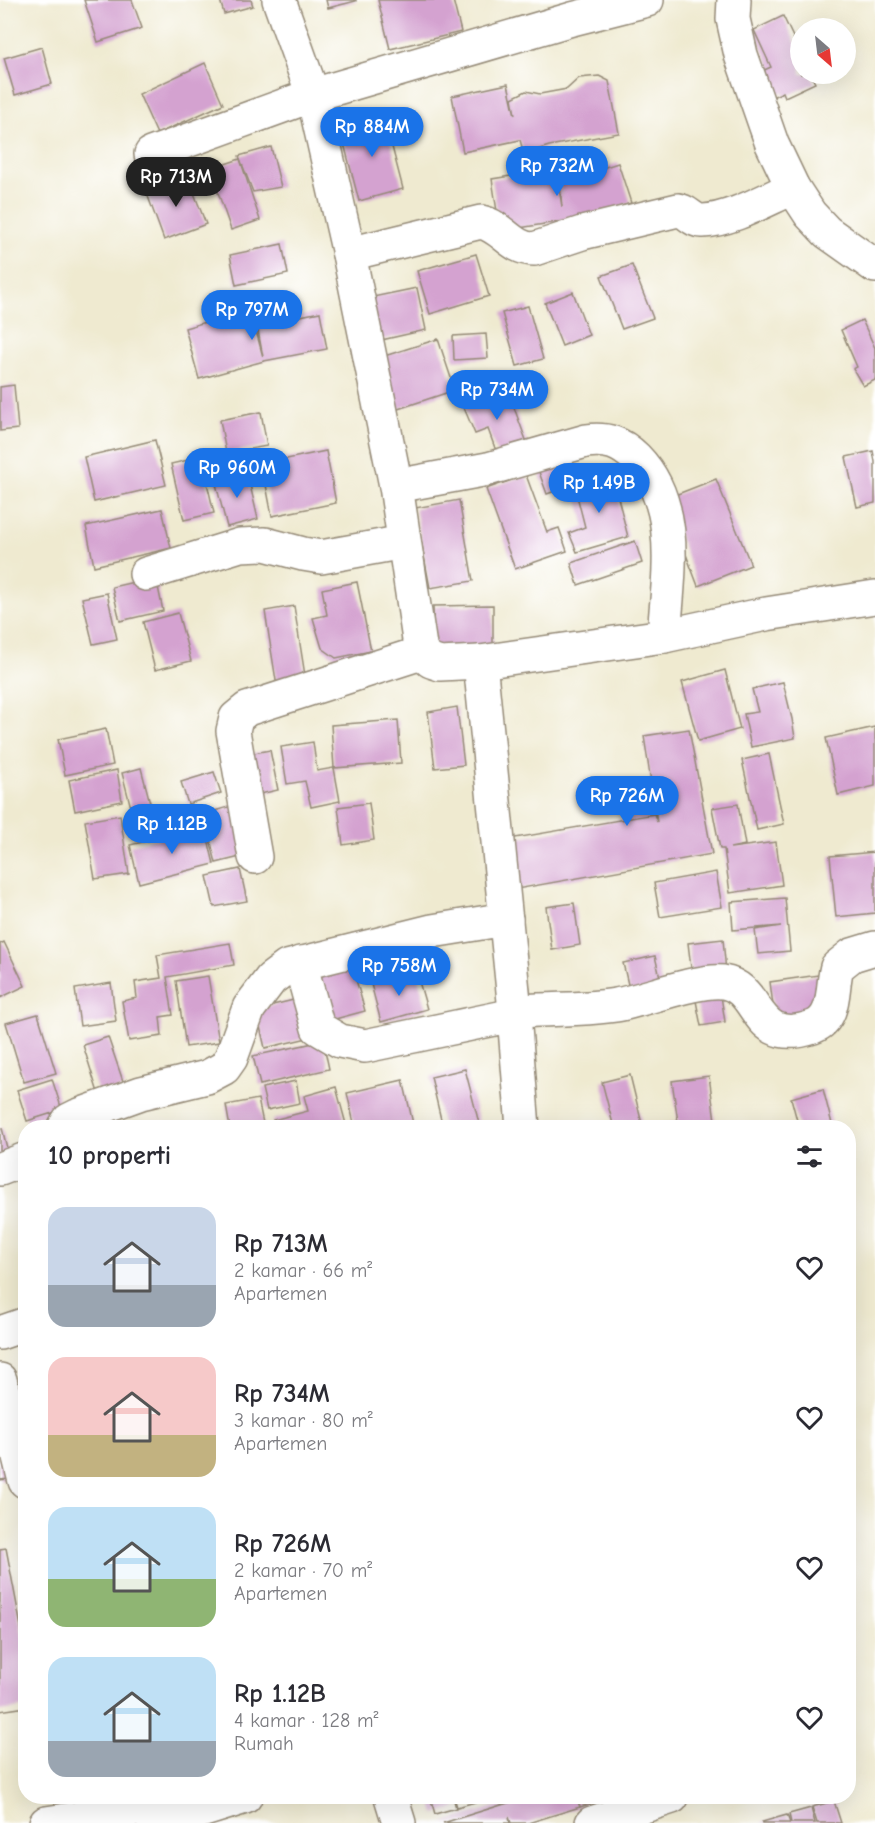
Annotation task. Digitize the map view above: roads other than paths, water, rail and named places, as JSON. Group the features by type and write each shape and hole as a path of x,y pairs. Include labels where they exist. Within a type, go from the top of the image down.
{"street":[{"path":"279,0 313,95 349,254 396,486 421,653 431,661 440,664 480,662 664,636 766,614 875,597"},
{"path":"151,153 313,95 572,19 647,0"},
{"path":"734,0 733,19 741,55 772,144 793,188 810,214 827,232 875,266"},
{"path":"349,254 482,222 514,244 534,249 582,232 678,210 701,221 719,218 793,188"},
{"path":"396,486 488,469 586,441 600,439 611,441 628,450 653,479 668,525 669,567 664,636"},
{"path":"146,574 240,545 265,544 303,554 321,556 404,542"},
{"path":"255,857 232,731 236,718 247,709 421,653"},
{"path":"480,662 515,1013 522,1120"},
{"path":"69,1120 141,1093 207,1077 224,1068 231,1059 249,1008 271,979 287,967 432,931 506,919"},
{"path":"300,963 318,1028 340,1041 365,1046 515,1013 615,1005 707,983 724,982 743,993 770,1026 789,1032 815,1026 823,1021 829,1013 837,967 852,955 875,948"},
{"path":"0,1169 18,1162"},
{"path":"0,1333 18,1327"},
{"path":"0,1380 18,1453"},
{"path":"0,1487 18,1483"},
{"path":"46,1823 148,1815 207,1804"},
{"path":"393,1804 399,1823"},
{"path":"592,1823 650,1804"}]}
